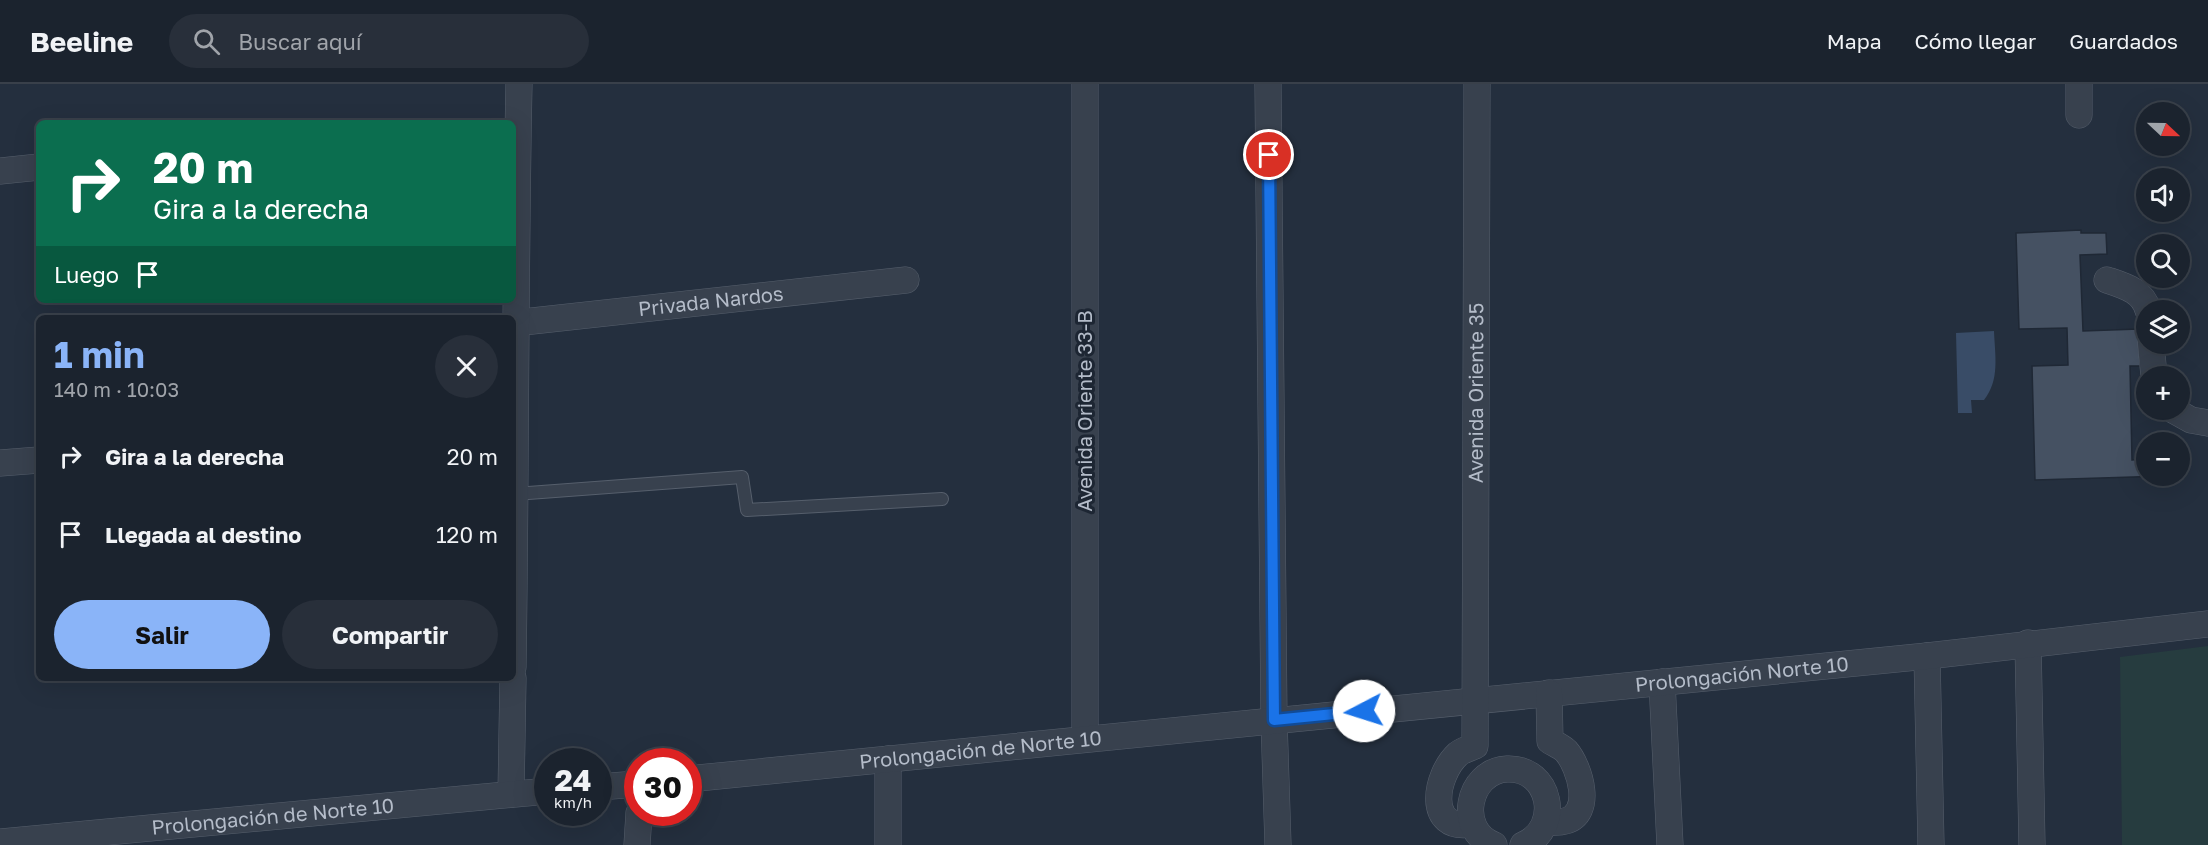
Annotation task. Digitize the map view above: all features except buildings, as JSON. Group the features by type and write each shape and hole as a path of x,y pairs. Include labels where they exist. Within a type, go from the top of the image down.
{"street":[{"path":"516,227 519,84"},
{"name":"Avenida Oriente 33-B","path":"1084,84 1085,739"},
{"path":"1269,84 1274,720 1278,845"},
{"name":"Avenida Oriente 35","path":"1477,84 1475,746 1459,753 1447,767 1438,801 1440,812 1446,820 1482,838"},
{"path":"2079,84 2079,115"},
{"path":"0,171 36,167"},
{"name":"Privada Nardos","path":"516,323 906,280"},
{"path":"2107,280 2132,289 2143,300"},
{"path":"2190,419 2208,423"},
{"path":"0,464 36,460"},
{"name":"Prolongación Norte 10","path":"1274,720 1927,656 2208,624"},
{"path":"2028,643 2032,845"},
{"path":"1927,656 1931,845"},
{"path":"511,794 513,681"},
{"path":"1662,682 1670,845"},
{"path":"1537,837 1573,818 1580,811 1582,800 1576,765 1565,750 1550,741 1549,693"},
{"name":"Prolongación de Norte 10","path":"702,778 1274,720"},
{"path":"888,759 888,845"},
{"path":"1482,838 1469,812 1471,799 1475,788 1483,778 1506,769 1518,770 1530,775 1539,783 1545,795 1548,808 1537,837"},
{"name":"Prolongación de Norte 10","path":"0,842 138,836 534,792"},
{"path":"637,845 638,826"}],"lane":[{"path":"516,494 742,477 747,510 942,499"}],"green space":[{"path":"2208,646 2208,845 2122,845 2120,657"}],"water":[{"path":"1994,331 1995,367 1989,392 1984,400 1971,400 1972,413 1958,413 1956,333"}],"route":[{"path":"1269,155 1274,720 1364,711"}]}
